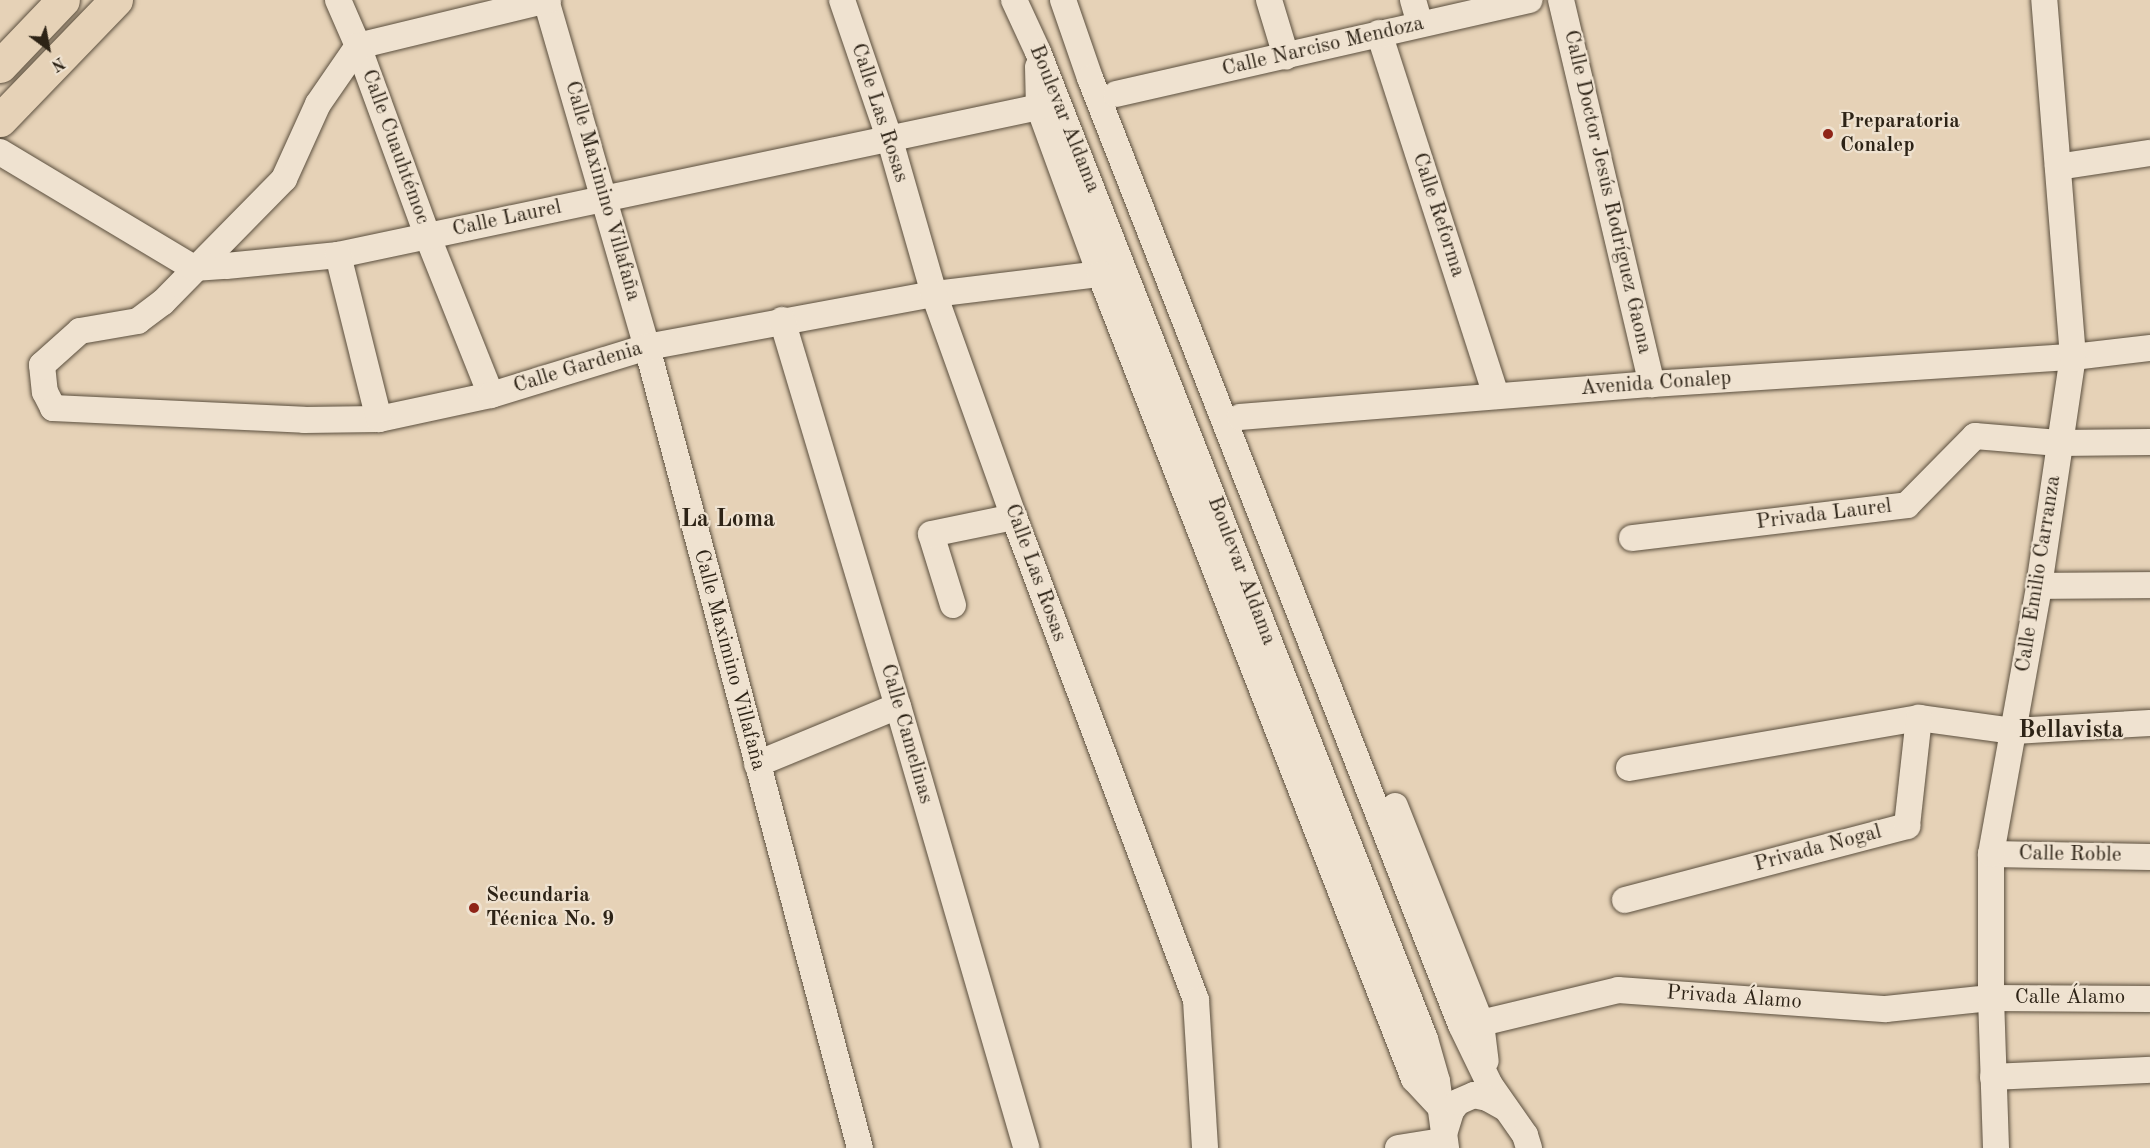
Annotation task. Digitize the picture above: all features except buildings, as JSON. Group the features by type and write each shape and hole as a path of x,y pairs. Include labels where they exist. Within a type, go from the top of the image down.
{"highway":[{"path":"0,66 63,0"},
{"path":"0,120 116,0"}],"street":[{"name":"Calle Cuauhtémoc","path":"338,0 358,46 427,235 491,395"},
{"path":"0,152 194,268 284,179 318,104 358,46 547,0"},
{"name":"Calle Maximino Villafaña","path":"547,0 646,347 860,1148"},
{"name":"Calle Las Rosas","path":"842,0 889,137 934,294 1014,517 1196,1000 1205,1148"},
{"name":"Boulevar Aldama","path":"1014,0 1038,52 1425,1039 1437,1081 1444,1132"},
{"name":"Boulevar Aldama","path":"1063,0 1075,38 1461,1024 1490,1086 1525,1135 1530,1148"},
{"path":"1269,0 1286,56"},
{"name":"Calle Narciso Mendoza","path":"1116,94 1379,33 1416,12 1529,0"},
{"name":"Calle Doctor Jesús Rodríguez Gaona","path":"1561,0 1652,384"},
{"name":"Calle Emilio Carranza","path":"1996,1148 1990,998 1991,854 2039,586 2073,357 2044,0"},
{"name":"Calle Reforma","path":"1379,33 1497,396"},
{"name":"Boulevar Aldama","path":"1075,38 1116,94 1240,417 1481,1023 1490,1086"},
{"path":"1038,52 1039,107 1100,274 1414,1079 1444,1132"},
{"name":"Calle Laurel","path":"194,268 338,255 1039,107"},
{"path":"2058,167 2150,153"},
{"path":"338,255 379,419"},
{"name":"Calle Gardenia","path":"194,268 162,302 138,321 80,331 42,365 45,392 53,408 304,420 379,419 491,395 646,347 934,294 1100,274"},
{"name":"Calle Camelinas","path":"782,321 898,706 1026,1148"},
{"name":"Avenida Conalep","path":"1240,417 1652,384 2073,357 2150,348"},
{"name":"Privada Laurel","path":"1632,538 1907,505 1974,436 2059,443"},
{"path":"2059,443 2150,442"},
{"path":"953,604 931,534 1014,517"},
{"path":"2039,586 2150,585"},
{"path":"757,764 898,706"},
{"path":"1629,768 1918,718 2014,731 2150,723"},
{"name":"Privada Nogal","path":"1625,900 1907,826 1918,718"},
{"name":"Calle Roble","path":"1991,854 2150,857"},
{"name":"Privada Álamo","path":"1481,1023 1618,990 1886,1009 1990,998"},
{"name":"Calle Álamo","path":"1990,998 2150,999"},
{"path":"1993,1077 2150,1070"},
{"path":"1444,1132 1451,1111 1458,1102 1466,1098 1474,1095 1487,1098 1505,1108"},
{"path":"1398,1148 1444,1132"}],"place":[{"name":"Preparatoria Conalep","path":"1828,134"},
{"name":"Secundaria Técnica No. 9","path":"474,908"}],"district":[{"name":"La Loma","path":"728,521"},
{"name":"Bellavista","path":"2071,732"}]}
